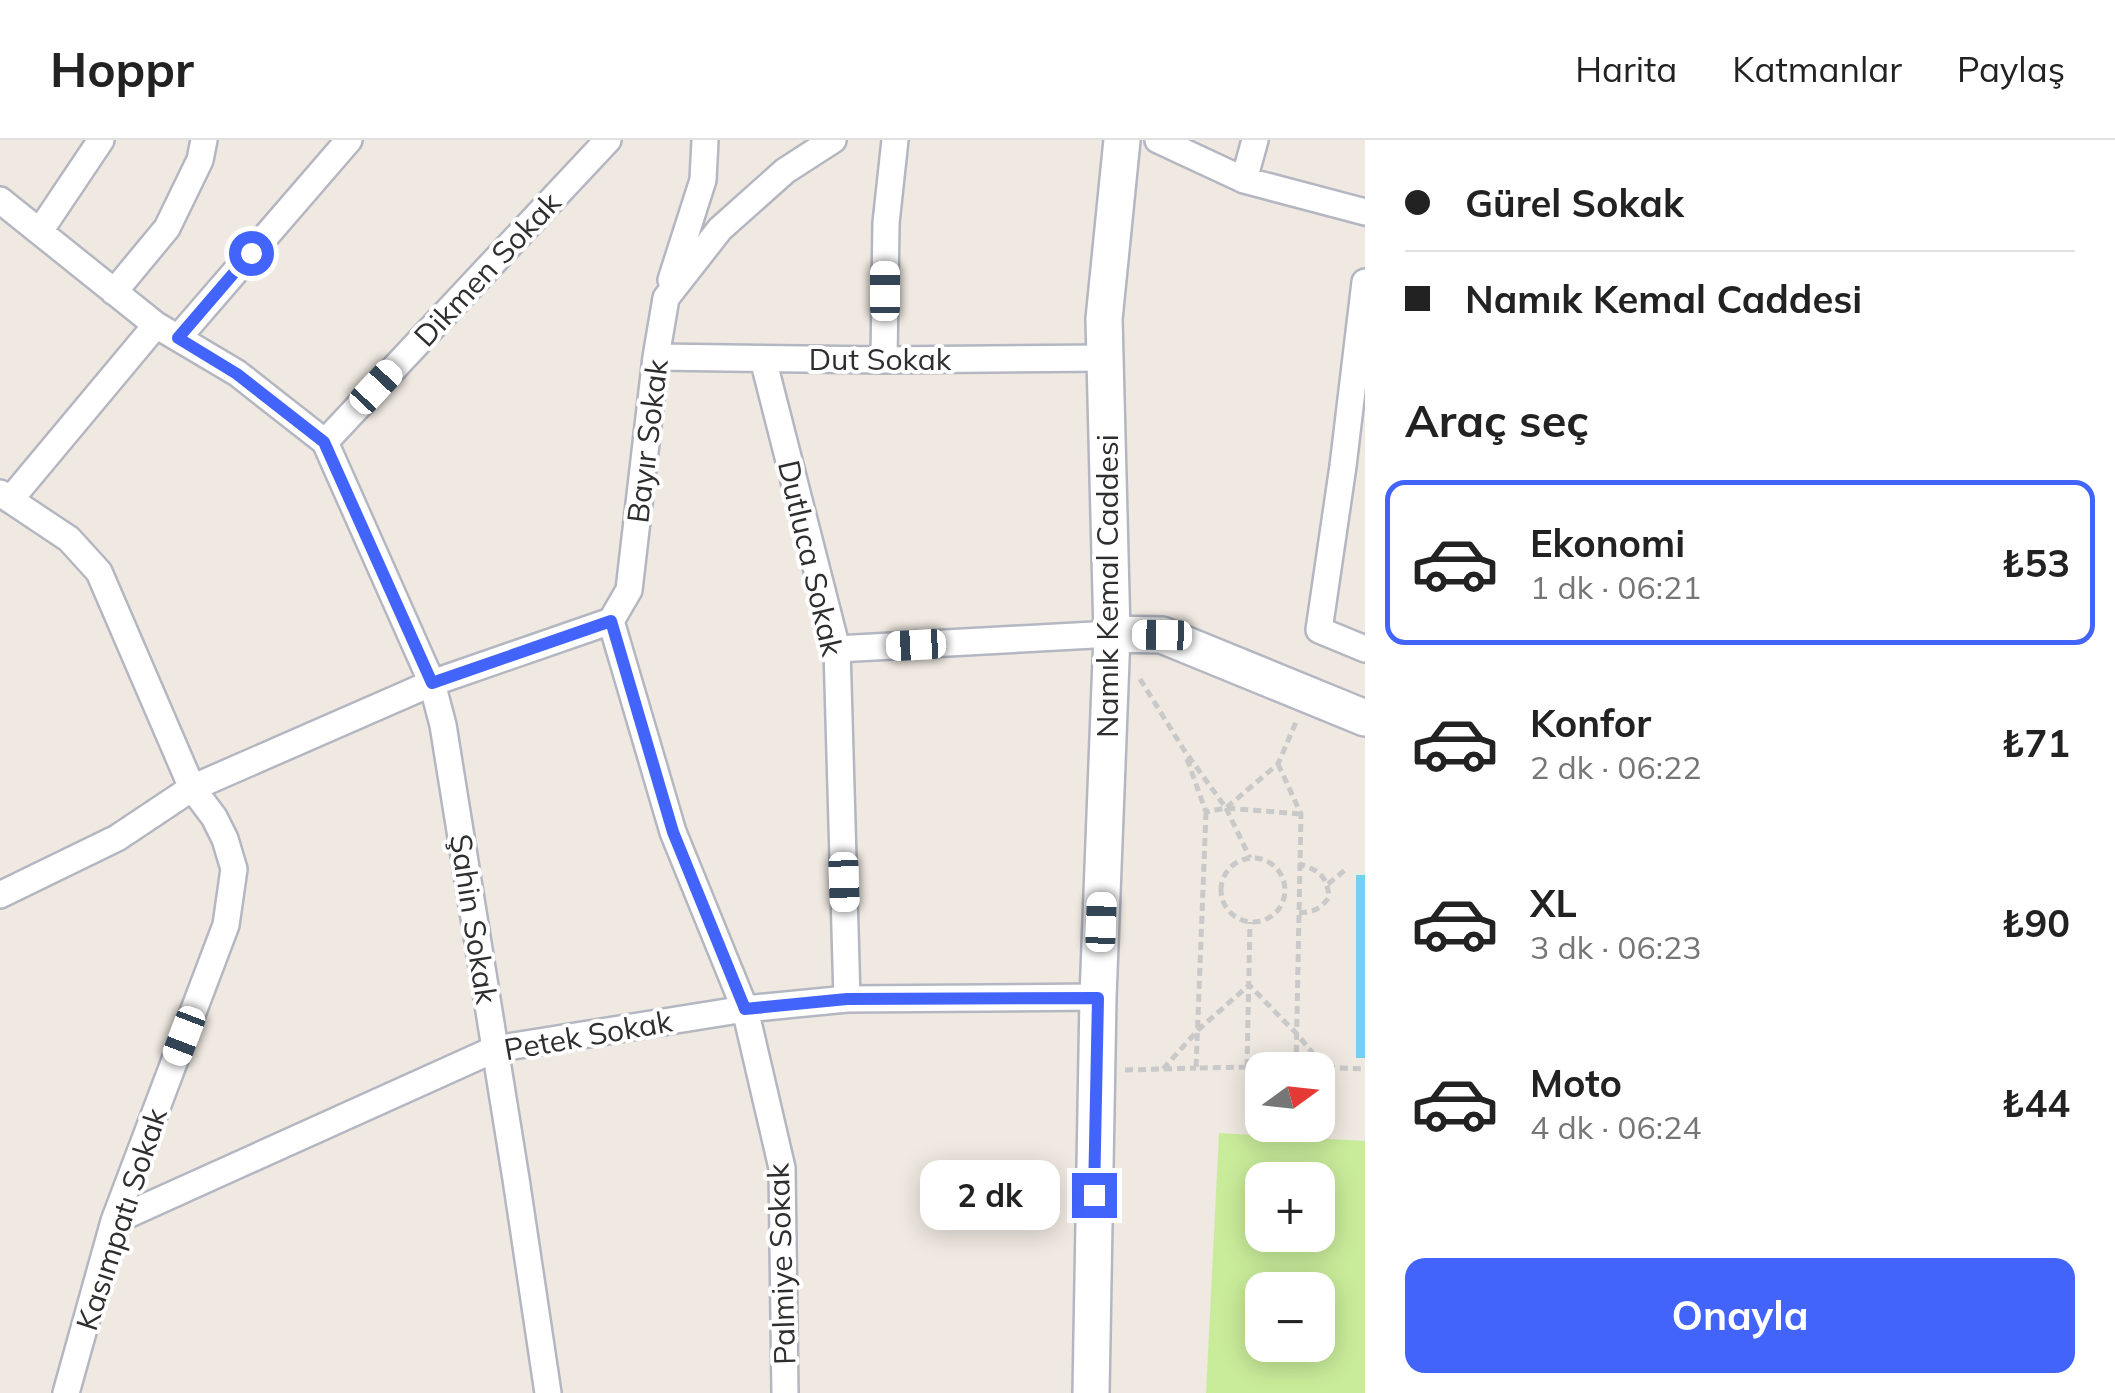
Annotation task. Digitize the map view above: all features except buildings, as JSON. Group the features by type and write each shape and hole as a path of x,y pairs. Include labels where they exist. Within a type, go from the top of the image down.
{"main road":[{"name":"Namık Kemal Caddesi","path":"1091,1393 1098,998 1112,634 1104,319 1122,140"},
{"path":"1112,634 1162,635 1365,718"}],"street":[{"path":"40,231 100,140"},
{"path":"114,292 167,228 200,160 204,140"},
{"path":"5,497 349,140"},
{"name":"Dikmen Sokak","path":"324,442 608,140"},
{"path":"666,298 704,180 705,140"},
{"name":"Bayır Sokak","path":"611,621 629,590 666,298 720,230 785,171 833,140"},
{"path":"884,360 886,222 895,140"},
{"path":"1158,140 1244,180 1365,212"},
{"path":"1244,180 1255,140"},
{"path":"0,200 167,332 237,374 324,442"},
{"path":"1365,282 1354,465 1319,630 1365,649"},
{"name":"Dut Sokak","path":"656,357 1105,358"},
{"name":"Dutluca Sokak","path":"762,358 837,649 847,999"},
{"name":"Şahin Sokak","path":"324,442 432,683 443,724 548,1393"},
{"name":"Kasımpatı Sokak","path":"5,497 69,538 100,572 192,788 225,839 234,869 226,925 114,1221 66,1393"},
{"path":"0,895 117,838 192,788 432,683 611,621"},
{"name":"Palmiye Sokak","path":"611,621 673,832 745,1009 782,1168 785,1393"},
{"path":"837,649 1112,634"},
{"name":"Petek Sokak","path":"114,1221 496,1049 745,1009 847,999 1098,998"}],"path":[{"path":"1112,634 1184,750 1226,808 1250,858"},
{"path":"1226,808 1278,764 1296,722"},
{"path":"1184,750 1206,812 1196,1068"},
{"path":"1278,764 1301,814 1296,1052"},
{"path":"1206,812 1226,808 1301,814"},
{"path":"1250,858 1260,859 1278,870 1285,890 1278,910 1260,921 1250,922 1239,919 1223,906 1220,893 1231,867 1250,858"},
{"path":"1298,913 1322,907 1330,897 1322,874 1299,864"},
{"path":"1328,884 1345,870"},
{"path":"1285,890 1299,890"},
{"path":"1248,1052 1250,922"},
{"path":"1163,1069 1198,1030 1249,985"},
{"path":"1249,985 1311,1052"},
{"path":"1120,1070 1245,1067"},
{"path":"1335,1068 1365,1069"}],"green space":[{"path":"1219,1133 1245,1134 1245,1142 1365,1141 1365,1393 1206,1393"}],"water":[{"path":"1356,875 1365,875 1365,1058 1356,1058"}],"route":[{"path":"251,253 178,338 237,374 324,442 432,683 611,621 673,832 745,1009 847,999 1098,998 1094,1195"}]}
